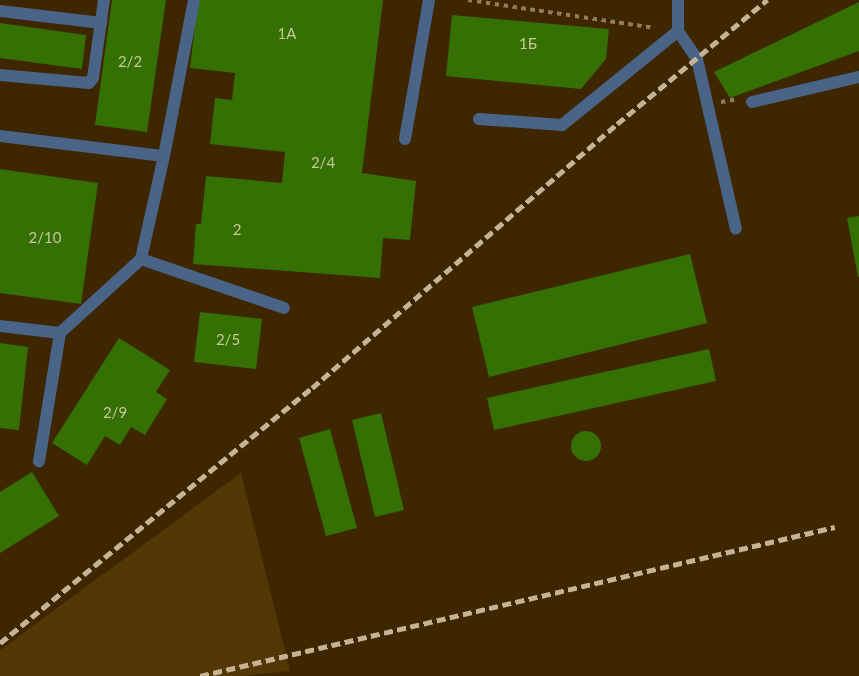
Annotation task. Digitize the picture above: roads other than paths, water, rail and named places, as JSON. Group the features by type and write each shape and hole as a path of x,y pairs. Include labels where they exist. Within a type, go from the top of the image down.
{"lane":[{"path":"0,75 89,83 93,78 104,0"},
{"path":"39,461 60,333 141,259 164,156 194,0"},
{"path":"405,139 429,0"},
{"path":"678,0 678,31 697,59 736,230"},
{"path":"0,11 101,22"},
{"path":"479,119 562,125 678,31"},
{"path":"828,84 859,68"},
{"path":"752,102 859,77"},
{"path":"0,136 164,156"},
{"path":"141,259 284,308"},
{"path":"0,326 60,333"}],"railway":[{"path":"0,643 312,388 617,124 767,0"},
{"path":"200,676 835,527"}]}
